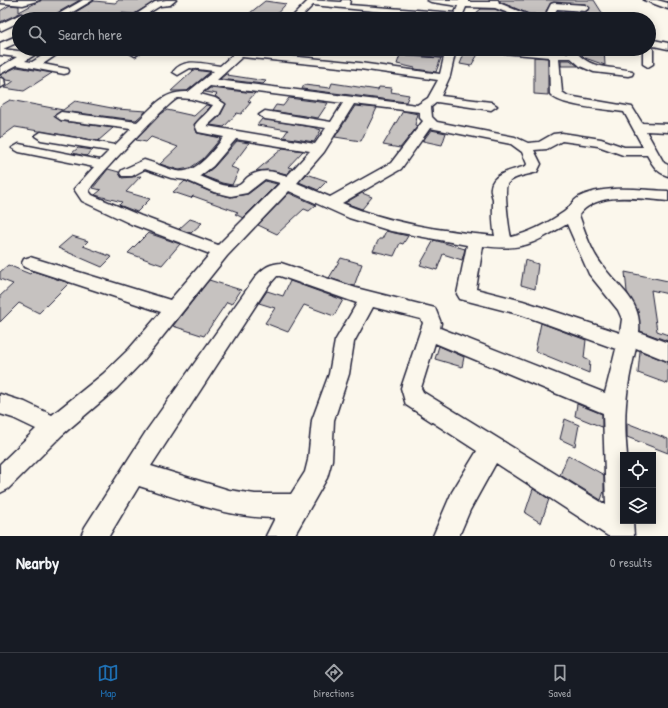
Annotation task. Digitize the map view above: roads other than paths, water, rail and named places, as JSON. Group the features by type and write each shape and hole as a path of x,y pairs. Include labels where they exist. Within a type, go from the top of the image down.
{"street":[{"path":"1,1 23,3 36,0"},
{"path":"67,12 89,0"},
{"path":"143,0 161,3 167,3 172,0"},
{"path":"391,11 398,0"},
{"path":"432,0 494,3 507,7 514,12"},
{"path":"648,0 668,6"},
{"path":"301,12 311,2 345,2 348,8 400,12"},
{"path":"459,12 463,2"},
{"path":"145,12 161,3"},
{"path":"551,12 554,6 585,8"},
{"path":"0,28 12,22"},
{"path":"656,43 668,46"},
{"path":"2,52 12,44"},
{"path":"2,52 12,53"},
{"path":"0,71 26,56"},
{"path":"34,65 49,56"},
{"path":"191,96 236,56"},
{"path":"274,56 294,59 334,60 444,78"},
{"path":"449,56 444,78 430,103 426,118 429,122 438,127 515,141 526,147 542,146 557,137 562,137 601,143 623,151 651,151"},
{"path":"554,56 555,91 558,96 628,109 659,165 668,172"},
{"path":"575,56 578,62 587,67 628,73"},
{"path":"648,56 648,64"},
{"path":"16,62 64,71"},
{"path":"178,72 188,65 222,69"},
{"path":"208,82 407,109 430,103 492,106"},
{"path":"240,86 200,127 205,130 319,149"},
{"path":"189,176 198,172 265,115 284,92"},
{"path":"221,252 136,220 87,198 82,193 81,189 140,126 171,97 191,96 211,100 226,100"},
{"path":"0,481 54,427 110,381 136,355 221,252 289,183 319,149 350,101"},
{"path":"265,115 335,126"},
{"path":"61,116 140,126"},
{"path":"330,203 396,166 402,160 422,128 429,122"},
{"path":"638,127 668,128"},
{"path":"41,136 118,150"},
{"path":"504,242 499,220 500,199 498,187 500,181 508,176 532,169 534,164 526,147"},
{"path":"19,148 103,165"},
{"path":"127,173 144,164 177,175 189,176 233,191 242,190 262,175 274,176 354,214 397,226 449,237 504,242 528,239 570,215 577,206 586,199 599,196 668,196"},
{"path":"570,215 595,269 630,312 631,319 628,340 617,381 614,407 620,532"},
{"path":"476,240 466,294 523,308 668,352"},
{"path":"30,262 175,309"},
{"path":"94,536 200,370 272,270 281,269 368,299 428,313 432,320 411,388 412,394 419,402 620,532"},
{"path":"279,536 315,478 320,460 323,420 339,374 344,346 368,299"},
{"path":"429,332 614,407"},
{"path":"0,404 17,409 54,427"},
{"path":"446,536 461,501 492,448"},
{"path":"134,473 229,502 255,506 297,506"}]}
